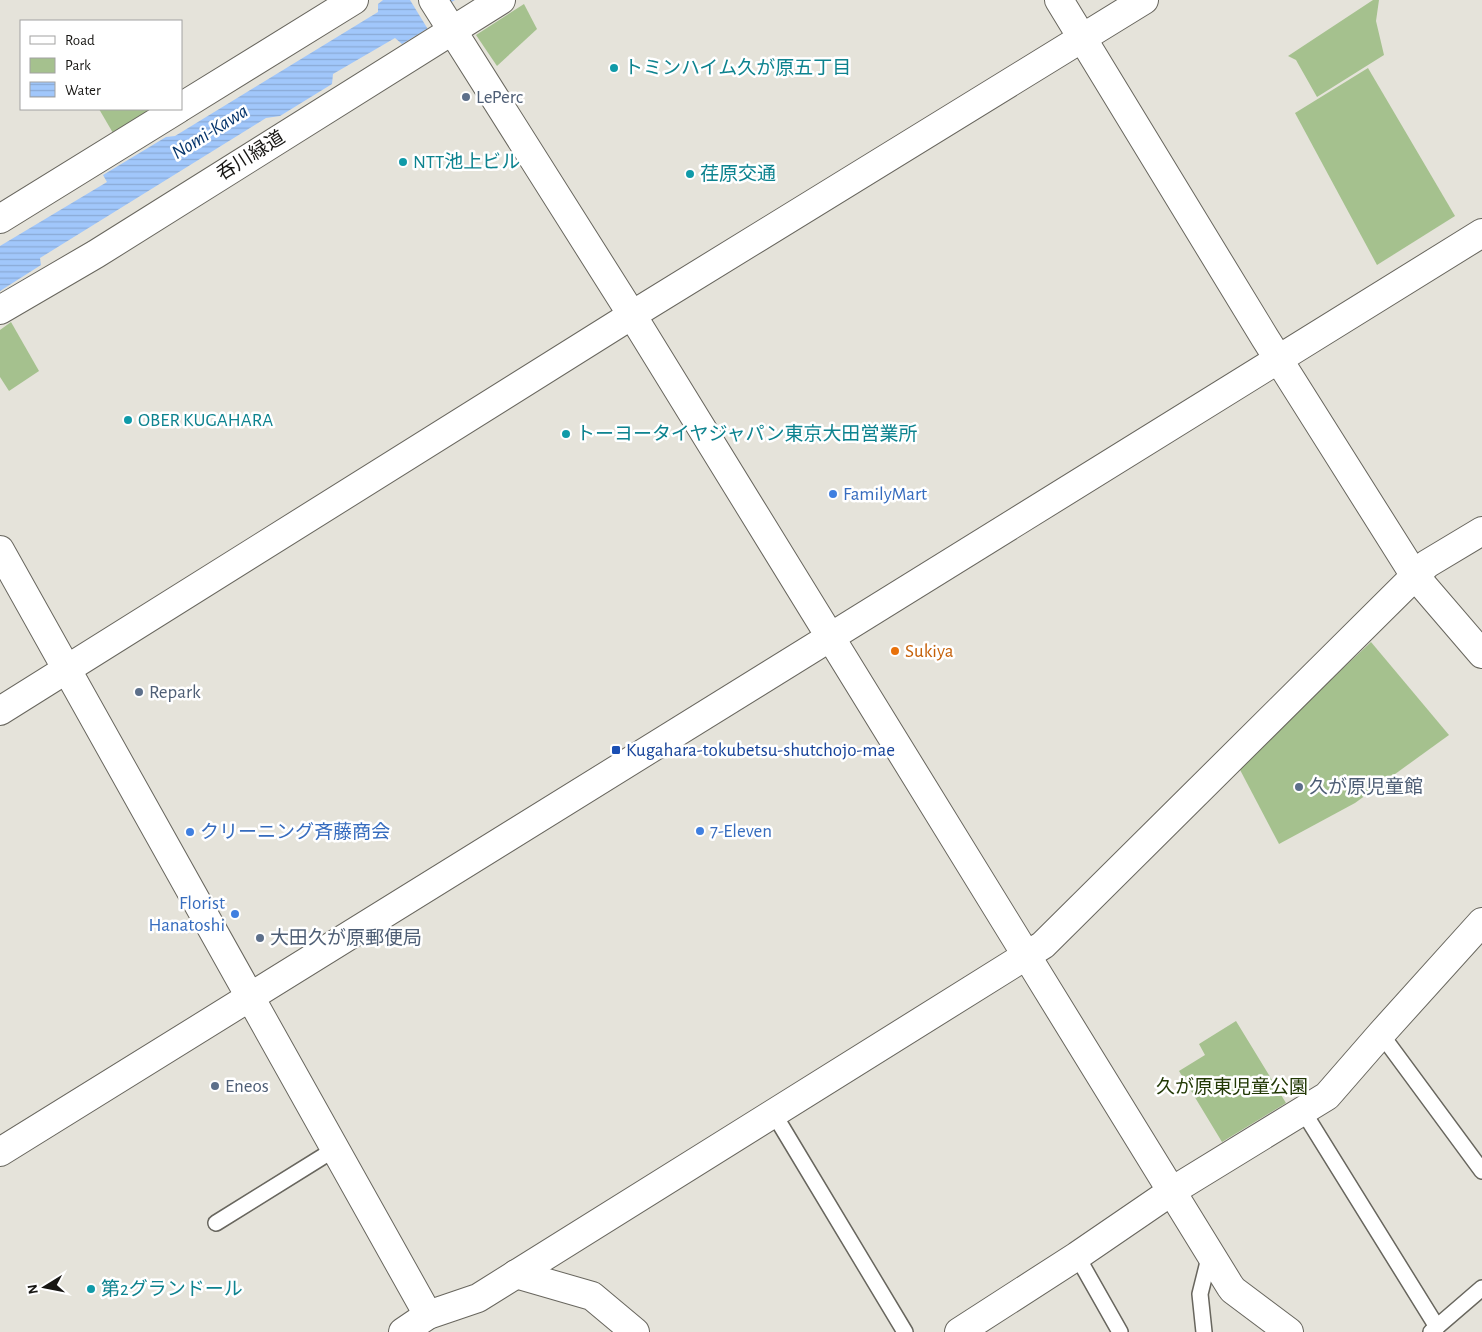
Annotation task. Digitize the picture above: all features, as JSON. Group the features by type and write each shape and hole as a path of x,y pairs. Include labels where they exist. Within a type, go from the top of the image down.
{"street":[{"path":"182,106 354,0"},
{"name":"呑川緑道","path":"0,310 96,254 443,17 501,0"},
{"path":"1059,0 1279,360 1416,576 1482,654"},
{"path":"0,711 632,315 1144,0"},
{"path":"443,17 632,315 1233,1290 1289,1332"},
{"path":"0,219 176,110"},
{"path":"0,1152 1279,360 1482,232"},
{"path":"403,1332 428,1315 478,1298 1044,945 1427,564 1482,531"},
{"path":"0,550 428,1315"},
{"path":"959,1332 1077,1256 1172,1191 1327,1096 1482,922"},
{"path":"516,1274 592,1296 635,1332"}],"lane":[{"path":"1381,1034 1482,1171"},
{"path":"1303,1111 1434,1329 1482,1288"},
{"path":"774,1114 905,1332"},
{"path":"216,1223 335,1149"},
{"path":"1204,1332 1200,1294 1210,1254"},
{"path":"1077,1256 1120,1332"}],"green space":[{"path":"1373,0 1379,0 1376,21 1384,55 1317,97 1296,60 1288,56"},
{"path":"524,4 537,29 497,66 476,35"},
{"path":"1368,68 1455,216 1377,265 1295,113"},
{"path":"100,110 149,110 113,133"},
{"path":"11,322 39,371 9,391 0,377 0,330"},
{"path":"1371,642 1449,735 1355,803 1279,844 1238,766"},
{"name":"久が原東児童公園","path":"1236,1021 1286,1103 1222,1142 1179,1071 1205,1055 1199,1044"}],"water":[{"name":"Nomi-Kawa","path":"383,0 455,0 448,4 453,13 402,44 395,38 333,74 332,84 280,116 266,118 40,258 41,265 0,291 0,246 107,182 103,175 166,137 175,136 378,12 378,4"}],"pier":[{"path":"410,0 446,0 455,15 429,31"}],"place":[{"name":"トミンハイム久が原五丁目","path":"614,68"},
{"name":"LePerc","path":"466,97"},
{"name":"NTT池上ビル","path":"403,162"},
{"name":"荏原交通","path":"690,174"},
{"name":"OBER KUGAHARA","path":"128,420"},
{"name":"トーヨータイヤジャパン東京大田営業所","path":"566,434"},
{"name":"FamilyMart","path":"833,494"},
{"name":"Sukiya","path":"895,651"},
{"name":"Repark","path":"139,692"},
{"name":"Kugahara-tokubetsu-shutchojo-mae","path":"616,750"},
{"name":"久が原児童館","path":"1299,787"},
{"name":"7-Eleven","path":"700,831"},
{"name":"クリーニング斉藤商会","path":"190,832"},
{"name":"Florist Hanatoshi","path":"235,914"},
{"name":"大田久が原郵便局","path":"260,938"},
{"name":"Eneos","path":"215,1086"},
{"name":"第2グランドール","path":"91,1289"}]}
